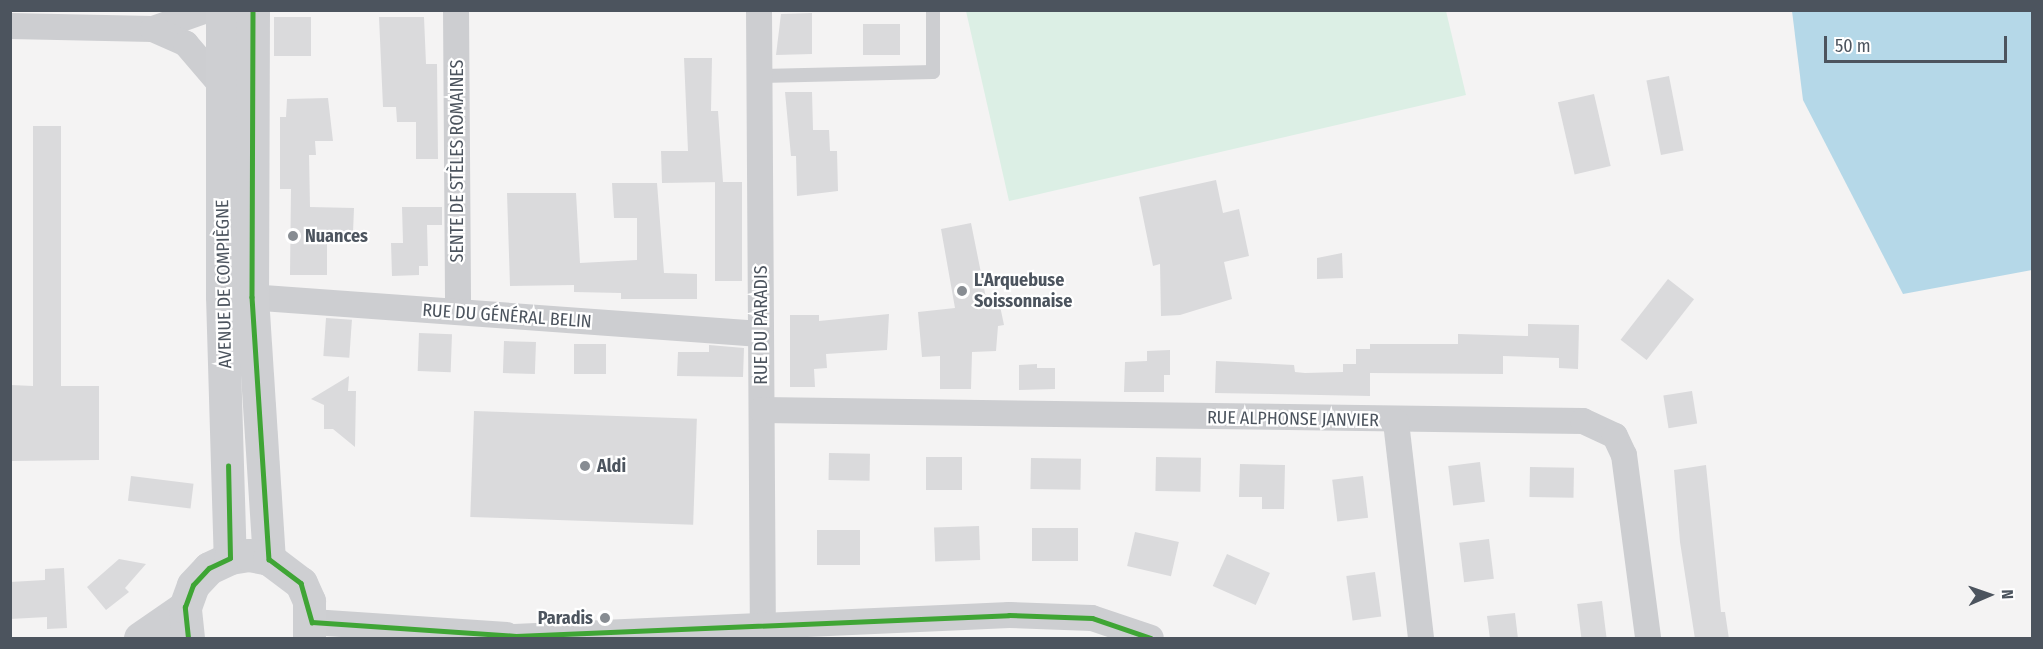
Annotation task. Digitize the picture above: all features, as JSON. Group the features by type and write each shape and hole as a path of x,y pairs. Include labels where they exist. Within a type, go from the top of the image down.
{"main road":[{"name":"AVENUE DE COMPIÈGNE","path":"222,10 221,85 237,296 269,559"},
{"name":"AVENUE DE COMPIÈGNE","path":"230,558 237,296 252,72 253,10"},
{"path":"140,639 186,623 201,577 230,558 269,559 301,583 310,630"}],"street":[{"path":"10,26 153,29 207,10"},
{"path":"230,10 252,72"},
{"name":"SENTE DE STÈLES ROMAINES","path":"456,10 458,312"},
{"name":"RUE DU PARADIS","path":"759,10 762,632"},
{"path":"153,29 186,44 221,85"},
{"name":"RUE DU GÉNÉRAL BELIN","path":"237,296 761,334"},
{"name":"RUE ALPHONSE JANVIER","path":"762,410 1396,422 1583,421 1615,436 1624,455 1648,639"},
{"path":"1396,422 1421,639"},
{"path":"310,630 516,636 762,632 1009,615 1092,618 1151,639"},
{"path":"489,639 516,636"}],"lane":[{"path":"760,76 933,72 933,10"}],"green space":[{"path":"966,11 1446,11 1466,95 1009,201"}],"water":[{"path":"1792,11 2032,11 2032,270 1903,294 1803,100"}],"building":[{"path":"812,13 812,54 776,55 781,14"},
{"path":"274,17 311,17 311,56 274,56"},
{"path":"379,17 424,17 426,64 437,64 438,159 416,159 416,122 397,122 396,107 383,107"},
{"path":"863,24 900,24 900,55 863,55"},
{"path":"684,58 712,58 711,111 718,111 723,182 662,183 661,151 688,151"},
{"path":"1669,76 1684,151 1661,155 1646,80"},
{"path":"785,92 812,92 813,130 829,130 830,151 837,151 838,191 797,196 796,156 791,156"},
{"path":"1594,94 1611,166 1575,174 1558,102"},
{"path":"328,98 333,141 315,141 316,155 309,155 310,207 354,208 353,233 327,233 327,275 290,275 291,189 280,189 280,117 286,117 287,99"},
{"path":"33,126 61,126 61,386 99,386 99,460 12,461 11,385 33,386"},
{"path":"1216,180 1223,213 1239,209 1249,256 1224,262 1232,299 1180,315 1161,316 1160,264 1153,266 1139,197"},
{"path":"715,182 742,182 742,281 715,281"},
{"path":"612,183 657,183 664,273 697,274 697,299 621,299 621,293 574,292 574,285 510,286 507,193 576,193 580,263 637,260 637,218 614,218"},
{"path":"402,207 442,207 442,225 427,225 428,266 419,266 419,275 392,276 391,243 403,243"},
{"path":"971,223 987,303 999,301 1004,325 998,326 996,351 972,352 971,389 940,389 940,356 922,357 918,312 955,308 941,229"},
{"path":"1342,253 1343,278 1317,279 1317,258"},
{"path":"1668,279 1694,299 1647,360 1621,340"},
{"path":"889,314 887,350 826,354 827,368 814,369 815,387 790,387 790,315 819,315 819,321"},
{"path":"326,318 352,320 349,358 323,356"},
{"path":"1528,324 1579,325 1578,369 1559,368 1559,358 1503,356 1503,374 1370,373 1370,396 1215,393 1216,361 1294,365 1295,372 1305,373 1343,372 1343,364 1356,364 1356,349 1370,349 1370,344 1458,344 1458,334 1528,336"},
{"path":"419,333 452,334 451,372 418,371"},
{"path":"504,341 536,342 535,374 503,373"},
{"path":"574,344 606,344 606,374 574,374"},
{"path":"709,345 744,348 743,377 677,376 678,352 709,352"},
{"path":"1170,350 1170,375 1164,375 1164,392 1124,392 1125,362 1147,361 1147,351"},
{"path":"1037,364 1037,368 1055,368 1055,389 1019,390 1019,365"},
{"path":"349,376 348,391 356,391 355,447 333,429 324,429 324,405 311,399"},
{"path":"1692,391 1697,424 1669,428 1663,396"},
{"name":"Aldi","path":"474,411 697,419 693,525 470,517"},
{"path":"829,453 870,454 870,481 829,480"},
{"path":"926,457 962,457 962,490 926,490"},
{"path":"1156,457 1201,458 1200,492 1155,491"},
{"path":"1031,458 1081,459 1080,490 1030,489"},
{"path":"1480,462 1485,502 1453,506 1448,466"},
{"path":"1240,464 1285,465 1284,509 1262,509 1262,497 1239,497"},
{"path":"1706,465 1721,612 1725,612 1729,639 1695,639 1680,542 1674,470"},
{"path":"1530,467 1574,468 1573,498 1529,497"},
{"path":"131,476 194,484 190,508 128,501"},
{"path":"1363,476 1368,518 1337,521 1332,480"},
{"path":"979,526 980,560 935,562 934,528"},
{"path":"1032,528 1078,528 1078,561 1032,561"},
{"path":"817,530 860,530 860,565 817,565"},
{"path":"1135,532 1179,542 1171,576 1127,566"},
{"path":"1489,539 1494,579 1464,582 1459,543"},
{"path":"1227,554 1270,573 1256,605 1213,586"},
{"path":"119,559 146,564 125,588 129,592 106,610 87,587"},
{"path":"64,568 67,628 47,629 47,617 10,619 10,582 45,580 45,569"},
{"path":"1375,572 1381,617 1353,621 1346,576"},
{"path":"1602,601 1607,638 1581,638 1577,604"},
{"path":"1515,613 1518,639 1490,639 1487,616"}],"transit line":[{"path":"253,10 252,297 269,559 301,583 312,622 516,636 1009,615 1092,618 1151,638"},
{"path":"188,638 185,607 193,585 209,568 230,558 228,466"}],"place":[{"name":"Nuances","path":"293,236"},
{"name":"L'Arquebuse Soissonnaise","path":"962,291"},
{"name":"Aldi","path":"585,466"},
{"name":"Paradis","path":"605,618"}]}
